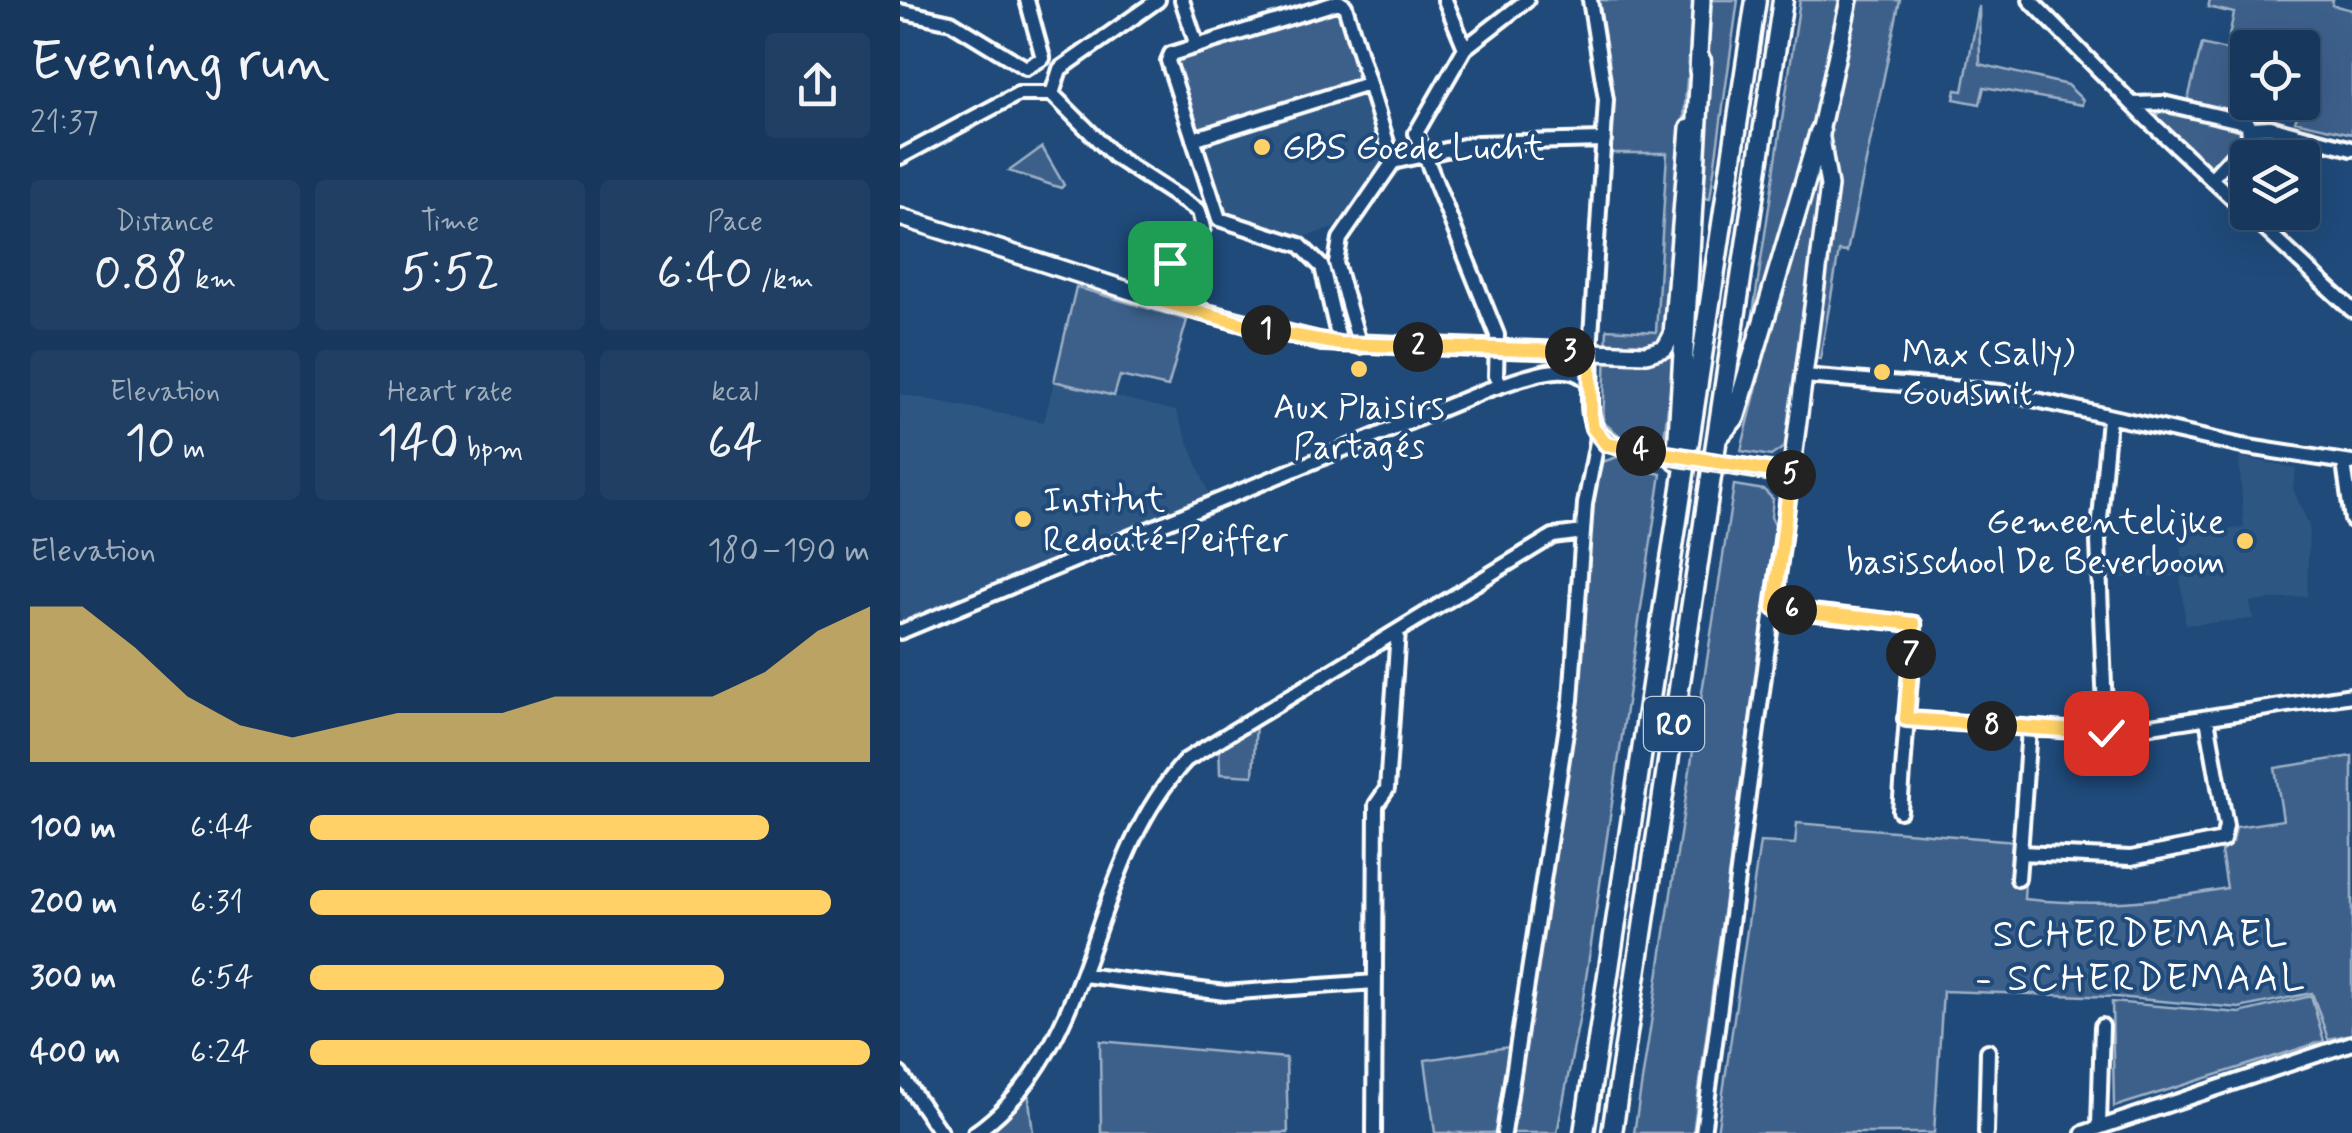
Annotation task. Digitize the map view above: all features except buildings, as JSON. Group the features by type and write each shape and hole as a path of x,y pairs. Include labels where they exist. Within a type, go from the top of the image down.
{"highway":[{"name":"R0","path":"1584,1133 1756,0"},
{"name":"R0","path":"1612,1133 1783,0"},
{"path":"1676,531 1700,61"},
{"path":"1717,438 1735,416 1820,132"}],"main road":[{"path":"900,217 1157,300 1264,330 1340,344 1652,353 1670,340 1691,93 1700,61 1702,0"},
{"path":"1590,352 1591,418 1598,438 1620,448 1791,474 1829,186 1820,132 1849,0"}],"street":[{"path":"900,11 951,22 982,36 1026,68 1043,58 1027,0"},
{"path":"1054,96 1063,68 1158,0"},
{"path":"1182,0 1197,46"},
{"path":"1446,0 1465,48"},
{"path":"1502,386 1496,376 1497,335 1417,129 1465,48 1527,0"},
{"path":"1590,0 1603,62 1604,140 1590,352"},
{"path":"2030,0 2211,179 2352,310"},
{"path":"1340,344 1322,267 1293,242 1219,219 1168,61 1171,54 1308,6 1343,2 1393,162"},
{"path":"1193,140 1368,84"},
{"path":"900,158 1018,94 1054,96 1114,156 1199,211 1203,228 1178,250 1157,300"},
{"path":"2134,104 2163,102 2243,120 2252,128 2270,127 2352,149"},
{"path":"2211,179 2249,138 2252,128"},
{"path":"1360,346 1336,262 1342,231 1393,162 1477,142 1604,140"},
{"path":"900,632 1502,386 1570,370 1586,378 1592,390"},
{"path":"1804,376 2001,392 2110,418 2348,463 2352,520"},
{"path":"2106,733 2098,542 2110,418"},
{"path":"1504,1133 1571,700 1583,532 1598,438"},
{"path":"1703,1133 1791,474"},
{"path":"975,1133 1004,1109 1032,1077 1067,1015 1084,975 1117,869 1150,803 1169,778 1227,732 1553,536 1583,532"},
{"path":"1774,608 1914,624 1900,811"},
{"path":"1374,1133 1376,806 1387,789 1398,630"},
{"path":"1906,719 2106,733 2352,695"},
{"path":"2020,853 2131,858 2222,840 2226,826 2207,719"},
{"path":"2018,879 2028,729"},
{"path":"1084,975 1211,992 1376,982"},
{"path":"2102,1026 2091,1130 2352,1042"},
{"path":"1986,1133 1988,1050"},
{"path":"900,1074 940,1133"}],"shaded area":[{"path":"1595,0 1738,0 1710,199 1703,198 1708,80 1687,79 1668,330 1676,347 1664,439 1639,437 1635,468 1661,474 1582,1005 1557,1133 1435,1133 1425,1060 1522,1045 1577,686 1596,474 1602,462 1617,457 1619,435 1603,422 1607,329 1656,332 1667,153 1609,153 1609,61"},
{"path":"1800,0 1900,0 1847,252 1839,251 1820,359 1800,358 1787,445 1771,456 1741,451 1770,333 1751,327"},
{"path":"2210,0 2333,0 2332,5 2352,10 2352,134 2295,121 2320,120 2320,30 2230,30 2234,13 2208,7"},
{"path":"1979,6 1980,64 2067,85 2083,100 2082,105 1984,87 1980,104 1954,99 1956,90 1963,91"},
{"path":"1337,9 1358,79 1195,131 1173,59"},
{"path":"2230,32 2230,113 2187,103 2202,44 2226,50"},
{"path":"1360,95 1365,98 1384,165 1334,228 1303,237 1225,214 1203,149 1206,144"},
{"path":"2165,109 2242,127 2243,136 2230,140 2230,151 2215,168 2209,168 2157,122 2158,113"},
{"path":"1042,147 1064,185 1061,188 1009,171"},
{"path":"1076,287 1187,320 1168,387 1120,376 1114,396 1054,381"},
{"name":"Institut Redouté-Peiffer","path":"1054,381 1176,411 1209,494 900,621 900,394 1044,422"},
{"name":"Gemeentelijke basisschool De Beverboom","path":"2239,457 2296,468 2293,489 2309,526 2307,596 2250,602 2253,619 2186,625 2180,576 2106,579 2105,572 2181,570 2183,532 2244,528"},
{"path":"1734,485 1764,490 1773,499 1771,517 1776,527 1693,1133 1634,1133"},
{"path":"1256,723 1253,776 1220,774 1219,742"},
{"path":"2352,756 2352,1034 2328,1039 2312,993 2239,1008 2116,997 1943,991 1934,1133 1717,1133 1760,842 1795,844 1797,823 2015,841 2011,879 2025,881 2024,899 2102,903 2174,897 2227,888 2221,852 2233,842 2236,827 2283,820 2275,768"},
{"path":"2311,996 2324,1041 2114,1107 2112,1002 2239,1013"},
{"path":"1100,1041 1286,1058 1288,1133 1101,1133"},
{"path":"1028,1091 1033,1133 982,1133 1024,1093"}],"place":[{"name":"GBS Goede Lucht","path":"1262,147"},
{"name":"Aux Plaisirs Partagés","path":"1359,369"},
{"name":"Max (Sally) Goudsmit","path":"1882,372"},
{"name":"Institut Redouté-Peiffer","path":"1023,519"},
{"name":"Gemeentelijke basisschool De Beverboom","path":"2245,541"}],"district":[{"name":"SCHERDEMAEL - SCHERDEMAAL","path":"2141,954"}],"route":[{"path":"1170,263 1157,300 1264,330 1360,346 1590,352 1591,418 1598,438 1606,444 1791,474 1774,608 1914,624 1906,719 2106,733"}]}
